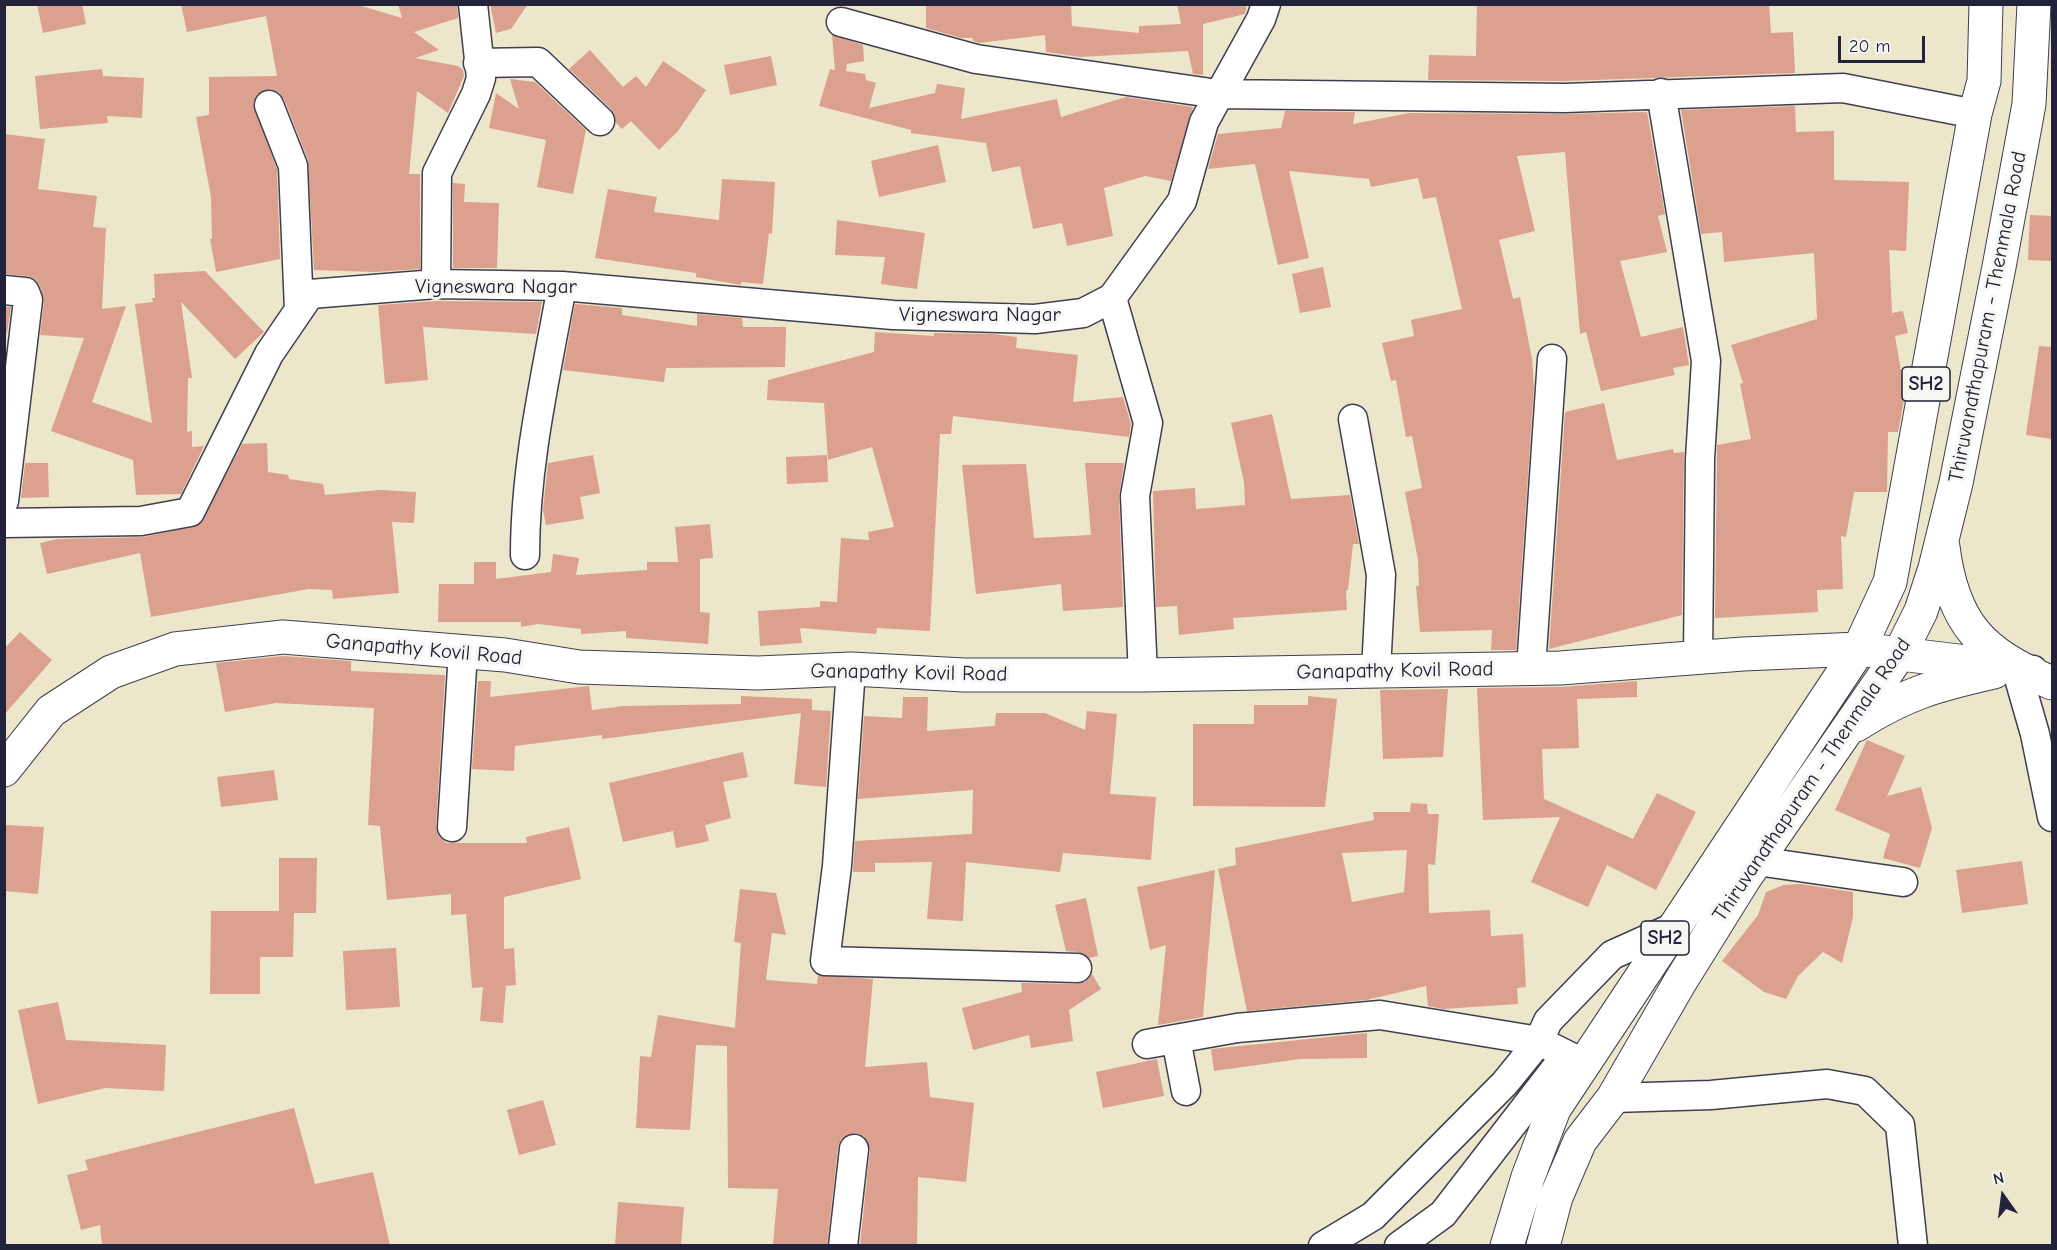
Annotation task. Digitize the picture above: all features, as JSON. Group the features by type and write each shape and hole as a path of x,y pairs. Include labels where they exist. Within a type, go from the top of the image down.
{"main road":[{"name":"Thiruvanathapuram - Thenmala Road","path":"1507,1245 1528,1178 1575,1059 1672,928 1859,649 1890,582 1975,114 1984,81 1986,4"},
{"name":"Thiruvanathapuram - Thenmala Road","path":"1543,1245 1556,1197 1580,1141 1613,1098 1680,982 1756,861 1900,653 1921,611 1942,539 1999,267 2041,105 2042,59 2034,4"},
{"path":"1984,81 2042,59"},
{"path":"1984,81 2041,105"},
{"path":"1942,539 1947,578 1959,613 1983,641 2016,668 2052,683"},
{"name":"Ganapathy Kovil Road","path":"4,770 51,711 111,672 175,649 283,637 505,655 579,667 758,673 851,669 964,675 1143,675 1531,668 1859,649 2016,668"},
{"path":"1846,732 1887,705 1920,690 2016,668"}],"street":[{"path":"436,284 437,173 476,94 481,78 472,4"},
{"path":"1143,675 1135,496 1148,423 1112,298 1182,201 1204,122 1261,19 1266,4"},
{"path":"841,22 976,59 1218,94 1565,98 1844,88 1975,114"},
{"path":"478,63 538,62 600,121"},
{"path":"1660,93 1706,361 1700,459 1698,658"},
{"path":"269,105 293,166 299,310"},
{"name":"Vigneswara Nagar","path":"4,523 141,521 190,512 269,354 310,294 436,284 562,286 893,315 1035,319 1083,313 1112,298"},
{"path":"525,555 525,509 534,443 562,286"},
{"path":"4,290 25,292 28,300 4,501"},
{"path":"1531,668 1552,359"},
{"path":"1353,419 1381,574 1376,671"},
{"path":"452,827 463,652"},
{"path":"2052,673 2016,668 2035,734 2052,817"},
{"path":"851,669 837,866 825,961 1077,968"},
{"path":"1756,861 1903,882"},
{"path":"1323,1245 1373,1216 1505,1083 1539,1041 1548,1021 1612,955 1672,928"},
{"path":"1147,1044 1237,1028 1380,1015 1539,1041 1575,1059 1443,1214 1399,1245"},
{"path":"1176,1039 1186,1091"},
{"path":"1613,1098 1711,1095 1827,1084 1865,1091 1900,1125 1913,1245"},
{"path":"843,1245 854,1149"}],"building":[{"path":"37,4 82,4 86,24 43,33"},
{"path":"181,4 355,4 402,18 398,4 457,4 458,18 414,32 439,50 415,58 458,66 463,70 464,76 448,113 417,91 409,174 420,174 420,269 375,272 314,270 308,160 284,99 279,92 271,89 257,94 253,103 277,169 280,259 216,272 210,239 212,239 211,197 196,117 209,115 209,77 277,76 266,16 187,32"},
{"path":"490,4 528,4 511,29 496,33"},
{"path":"926,4 1071,4 1072,26 1139,33 1139,26 1181,24 1177,4 1246,4 1246,11 1245,14 1203,24 1203,75 1193,74 1188,51 1080,57 1046,52 1045,35 979,43 973,41 972,38 961,38 926,28"},
{"path":"1477,4 1769,4 1771,33 1793,32 1795,73 1565,81 1428,80 1429,55 1476,56"},
{"path":"832,35 863,45 864,61 847,64 846,71 865,74 866,80 876,83 869,108 935,93 937,84 965,88 961,119 1057,99 1061,117 1126,97 1193,107 1171,181 1145,176 1104,188 1113,236 1067,246 1062,223 1033,229 1020,166 992,172 986,143 911,133 911,130 819,106 830,69 835,70"},
{"path":"590,50 623,87 636,76 646,87 663,61 706,90 678,131 659,150 631,121 622,129 616,123 611,109 569,69"},
{"path":"771,56 777,85 730,95 724,65"},
{"path":"102,69 103,76 144,78 142,118 107,116 108,123 40,129 35,76"},
{"path":"510,79 535,82 586,130 573,194 537,187 546,140 489,128 496,93 519,109"},
{"path":"1795,106 1796,132 1834,131 1834,180 1909,182 1906,251 1889,250 1892,313 1903,311 1908,333 1895,336 1905,394 1898,432 1888,432 1887,492 1854,492 1846,537 1841,536 1843,589 1817,590 1818,612 1715,618 1717,445 1751,439 1740,384 1743,383 1731,345 1817,319 1814,253 1724,262 1722,232 1701,234 1681,110"},
{"path":"1285,111 1355,112 1353,124 1409,113 1647,112 1665,214 1658,216 1667,252 1620,261 1641,337 1683,327 1689,365 1673,368 1675,375 1601,391 1586,332 1580,334 1565,152 1517,156 1535,231 1499,240 1513,299 1520,297 1532,359 1534,387 1516,650 1491,650 1492,630 1420,632 1416,586 1419,586 1418,560 1405,492 1422,488 1412,436 1406,437 1396,380 1391,381 1382,343 1414,336 1411,320 1462,309 1436,197 1423,199 1418,178 1371,187 1369,179 1289,171 1309,258 1278,265 1255,164 1208,169 1218,134 1281,128"},
{"path":"4,134 45,139 38,189 97,196 93,227 106,228 102,309 126,306 92,402 152,423 135,304 153,302 152,298 155,298 154,274 205,271 264,332 235,359 181,302 192,378 188,378 187,432 192,431 192,447 204,446 181,494 136,495 133,460 51,431 84,338 40,335 44,301 40,286 35,279 27,276 4,274"},
{"path":"938,145 946,182 879,197 871,161"},
{"path":"722,179 775,182 772,234 769,233 763,284 741,282 741,285 696,277 696,273 595,258 608,189 657,197 654,212 719,220"},
{"path":"453,183 465,184 464,202 499,203 497,268 453,268"},
{"path":"2030,215 2052,216 2051,261 2028,260"},
{"path":"837,220 925,233 917,289 881,284 885,257 835,255"},
{"path":"1323,267 1331,307 1300,313 1292,274"},
{"path":"437,301 542,302 536,334 423,327 428,380 385,384 378,305"},
{"path":"575,304 622,308 622,315 697,326 697,314 742,318 743,327 786,327 785,367 666,368 664,382 563,370"},
{"path":"4,307 11,307 7,333 4,333"},
{"path":"875,332 934,336 934,333 993,334 1017,337 1016,348 1078,355 1073,402 1123,397 1131,424 1129,437 953,416 951,434 940,434 930,631 877,628 876,634 800,628 802,643 760,646 758,611 820,607 820,601 837,602 841,538 869,540 868,532 894,527 872,447 828,460 824,403 767,400 768,380 874,352"},
{"path":"2039,346 2052,347 2052,439 2026,435"},
{"path":"1604,403 1617,460 1673,449 1674,453 1684,452 1682,615 1549,649 1565,412"},
{"path":"1272,414 1291,499 1350,495 1359,544 1353,544 1348,590 1346,590 1347,610 1233,618 1234,629 1179,635 1177,606 1156,607 1153,491 1195,488 1196,509 1245,505 1244,482 1231,423"},
{"path":"267,443 268,472 288,475 289,479 323,484 325,495 379,490 416,492 414,523 392,522 399,593 333,599 332,590 309,589 151,617 140,553 47,574 40,543 57,539 144,537 199,525 242,444"},
{"path":"593,455 600,493 580,497 584,519 546,525 543,510 548,463"},
{"path":"827,455 828,482 787,484 786,457"},
{"path":"25,463 48,463 49,497 21,498"},
{"path":"1085,463 1124,463 1119,496 1123,607 1063,611 1061,584 976,594 962,465 1026,464 1034,538 1091,535"},
{"path":"710,524 713,558 700,559 700,612 710,613 708,644 626,638 626,631 581,634 581,629 538,624 521,627 521,622 438,622 439,584 474,584 474,562 496,562 496,579 551,572 553,554 579,558 576,575 647,570 647,562 678,562 675,527"},
{"path":"20,632 52,660 4,715 4,649"},
{"path":"283,656 351,661 351,671 445,675 436,826 438,835 446,843 527,843 526,837 569,827 581,879 504,897 504,949 514,948 516,985 506,986 503,1023 480,1021 483,987 472,988 466,914 451,915 451,894 387,900 380,826 368,825 374,708 276,703 225,712 216,663"},
{"path":"478,681 491,681 490,697 589,686 592,710 624,706 741,704 741,696 812,699 812,710 831,711 826,787 794,784 801,713 602,739 602,735 515,746 514,771 472,769"},
{"path":"1637,681 1637,697 1577,699 1579,748 1542,749 1544,799 1633,839 1657,793 1696,812 1656,890 1607,865 1588,907 1531,882 1560,817 1483,820 1477,688 1561,687"},
{"path":"1448,689 1443,757 1383,759 1380,690"},
{"path":"1308,696 1337,699 1325,807 1193,806 1193,724 1254,724 1254,705 1308,705"},
{"path":"903,697 928,697 927,731 995,726 996,713 1045,713 1085,730 1087,711 1117,714 1110,794 1156,797 1151,860 1063,853 1060,872 966,862 963,921 927,919 932,862 875,863 875,872 853,872 855,841 972,834 973,790 858,799 864,716 902,718"},
{"path":"1867,740 1905,756 1887,796 1921,787 1932,828 1920,868 1883,858 1890,834 1835,810"},
{"path":"743,752 748,777 723,782 731,818 705,825 709,841 676,848 673,831 623,842 609,783"},
{"path":"274,770 278,800 221,807 217,777"},
{"path":"1411,803 1427,804 1428,814 1439,814 1435,865 1428,864 1429,913 1490,910 1491,936 1523,934 1526,987 1517,988 1518,1004 1443,1009 1428,1006 1426,986 1366,1000 1247,1011 1218,869 1236,865 1235,848 1374,820 1373,812 1410,812","holes":["1407,850 1404,892 1352,902 1342,853"]},
{"path":"5,825 44,827 38,894 4,891"},
{"path":"279,858 317,858 316,913 294,913 293,957 260,957 260,994 210,994 211,911 279,911"},
{"path":"2022,861 2028,904 1962,913 1956,870"},
{"path":"1215,870 1203,1017 1158,1025 1166,945 1150,950 1137,887"},
{"path":"1800,884 1853,892 1853,917 1842,963 1823,952 1798,976 1786,999 1764,992 1722,961 1758,915 1766,892 1784,885"},
{"path":"740,889 776,893 786,935 772,933 766,980 817,984 818,975 873,979 865,1067 927,1062 930,1097 974,1103 966,1182 918,1177 917,1245 860,1245 870,1150 864,1136 855,1133 841,1139 838,1147 827,1245 773,1245 778,1189 728,1188 727,1046 696,1045 690,1130 636,1128 640,1056 651,1057 658,1015 735,1028 741,943 734,942"},
{"path":"1086,898 1098,956 1089,958 1078,952 1066,951 1055,905"},
{"path":"396,948 400,1007 346,1010 343,951"},
{"path":"1092,974 1101,989 1069,1010 1073,1041 1031,1048 1029,1035 973,1050 962,1008 1022,992 1021,983 1077,984 1085,982"},
{"path":"58,1002 66,1040 166,1045 164,1091 105,1088 38,1104 18,1010"},
{"path":"1367,1033 1367,1058 1300,1059 1214,1071 1211,1049"},
{"path":"1157,1059 1164,1096 1103,1108 1096,1072"},
{"path":"543,1100 556,1145 519,1155 507,1110"},
{"path":"294,1108 315,1184 373,1172 390,1245 102,1245 100,1225 81,1230 67,1175 88,1170 85,1160"},
{"path":"618,1202 684,1207 681,1245 615,1245"}]}
